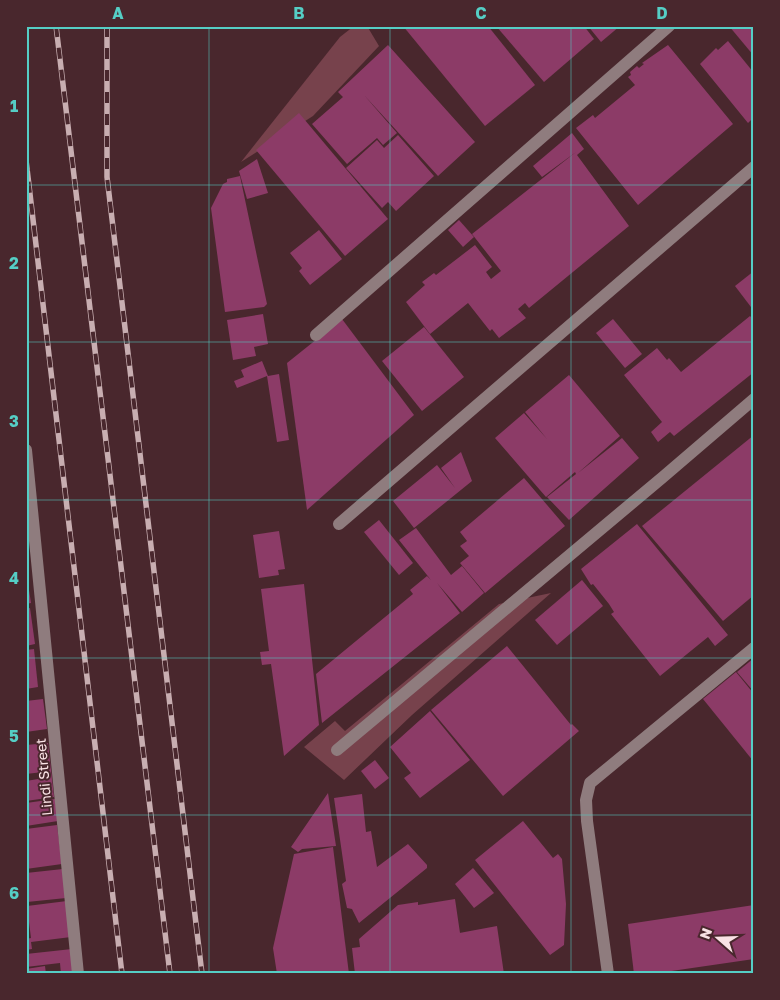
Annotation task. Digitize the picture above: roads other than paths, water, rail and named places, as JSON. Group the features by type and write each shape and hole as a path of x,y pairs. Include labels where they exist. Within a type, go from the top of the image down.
{"street":[{"path":"316,335 669,26"},
{"path":"339,524 754,167"},
{"path":"337,750 664,477 754,398"},
{"name":"Lindi Street","path":"26,450 78,974"},
{"path":"608,974 587,821 586,800 590,783 754,648"}],"railway":[{"path":"56,26 170,974"},
{"path":"107,26 107,177 202,974"},
{"path":"26,160 122,974"}]}
